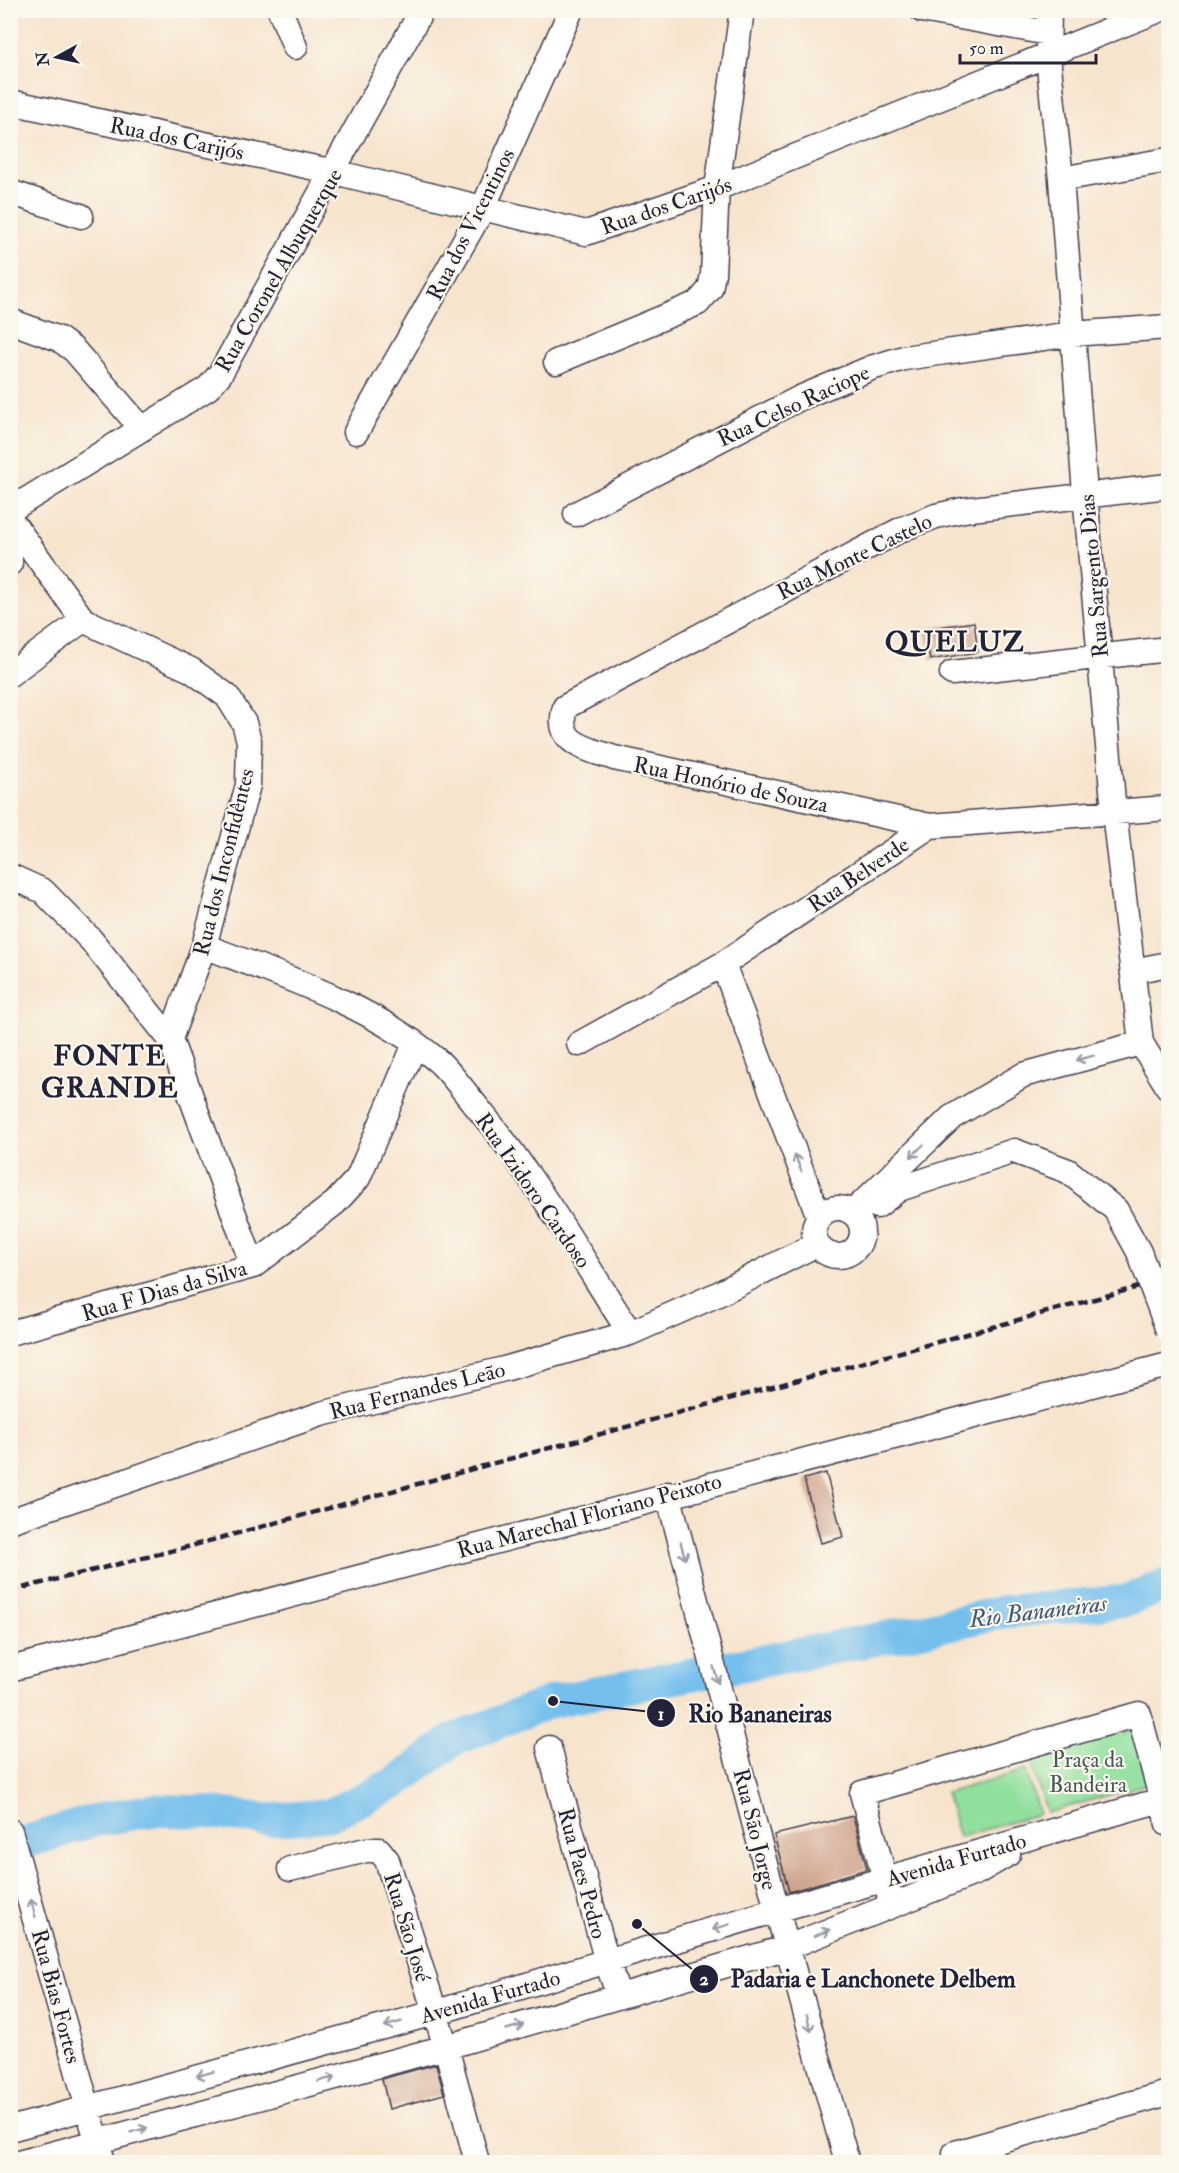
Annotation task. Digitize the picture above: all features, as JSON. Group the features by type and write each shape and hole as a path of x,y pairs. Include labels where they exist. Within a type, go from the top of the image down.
{"street":[{"path":"280,10 294,47"},
{"name":"Rua Coronel Albuquerque","path":"10,510 208,388 220,374 422,10"},
{"name":"Rua dos Vicentinos","path":"356,432 483,208 571,10"},
{"path":"556,362 698,303 710,289 713,274 717,188 742,10"},
{"path":"922,10 1048,34"},
{"name":"Rua dos Carijós","path":"10,102 334,172 586,233 717,188 1048,34 1159,10"},
{"name":"Rua Sargento Dias","path":"1048,34 1085,494 1114,812 1141,1043 1168,1087"},
{"path":"1061,179 1168,160"},
{"path":"10,192 81,216"},
{"path":"10,321 59,339 74,350 142,429"},
{"name":"Rua Celso Raciope","path":"576,514 800,398 871,368 904,358 1072,334 1168,327"},
{"name":"Rua Monte Castelo","path":"565,707 902,529 936,516 963,510 1085,494 1168,486"},
{"name":"Rua dos Inconfidêntes","path":"10,519 83,620 191,670 227,696 244,723 250,752 248,784 204,946 170,1039"},
{"path":"10,555 11,563"},
{"path":"10,674 83,620"},
{"path":"952,673 1168,649"},
{"name":"Rua Honório de Souza","path":"565,707 561,722 564,732 574,743 614,758 930,826"},
{"name":"Rua Belverde","path":"579,1044 723,964 930,826 1168,808"},
{"path":"10,876 44,891 91,940 170,1039 253,1266"},
{"name":"Rua Izidoro Cardoso","path":"204,946 309,986 365,1014 415,1044 440,1063 505,1141 630,1333"},
{"path":"723,964 819,1217"},
{"path":"1133,971 1168,964"},
{"path":"855,1216 952,1117 1023,1075 1141,1043"},
{"name":"Rua F Dias da Silva","path":"10,1333 253,1266 335,1203 358,1178 415,1044"},
{"path":"855,1216 899,1189 1014,1151 1068,1171 1116,1210 1139,1252 1168,1330"},
{"path":"835,1208 855,1216 861,1238 850,1253 832,1255 817,1244 815,1226 819,1217 835,1208"},
{"name":"Rua Fernandes Leão","path":"11,1521 321,1414 504,1369 630,1333 716,1295 817,1244"},
{"name":"Rua Marechal Floriano Peixoto","path":"10,1669 668,1494 1168,1365"},
{"name":"Rua São Jorge","path":"668,1494 725,1704 777,1910 847,2163"},
{"path":"892,1906 862,1793 1138,1714 1165,1799 1168,1824"},
{"name":"Rua Paes Pedro","path":"549,1748 607,1962 619,1996"},
{"path":"1042,1835 1165,1799"},
{"name":"Rua Bias Fortes","path":"10,1831 100,2152"},
{"name":"Avenida Furtado","path":"10,2128 434,2013 777,1910 1042,1835"},
{"name":"Avenida Furtado","path":"22,2163 100,2152 446,2047 788,1947 977,1872 1042,1835"},
{"name":"Rua São José","path":"290,1869 366,1850 379,1850 387,1860 446,2047 477,2163"},
{"path":"955,2153 1168,2093"}],"green space":[{"name":"Praça da Bandeira","path":"1134,1729 1147,1784 1047,1813 1030,1760"},
{"path":"1026,1770 1039,1814 959,1837 946,1793"}],"building":[{"path":"974,622 978,652 930,660 925,629"},
{"path":"826,1473 843,1537 821,1543 804,1479"},
{"path":"853,1816 867,1869 789,1892 774,1835"},
{"path":"436,2064 444,2094 389,2109 382,2079"}],"waterway":[{"name":"Rio Bananeiras","path":"10,1847 92,1821 153,1810 205,1812 269,1820 329,1815 395,1783 453,1740 553,1701 914,1632 1002,1612 1126,1601 1168,1584"}],"railway":[{"path":"10,1591 187,1547 1168,1279"}],"place":[{"name":"Rio Bananeiras","path":"553,1701"},
{"name":"Padaria e Lanchonete Delbem","path":"637,1924"}],"district":[{"name":"QUELUZ","path":"955,641"},
{"name":"FONTE GRANDE","path":"110,1071"}]}
